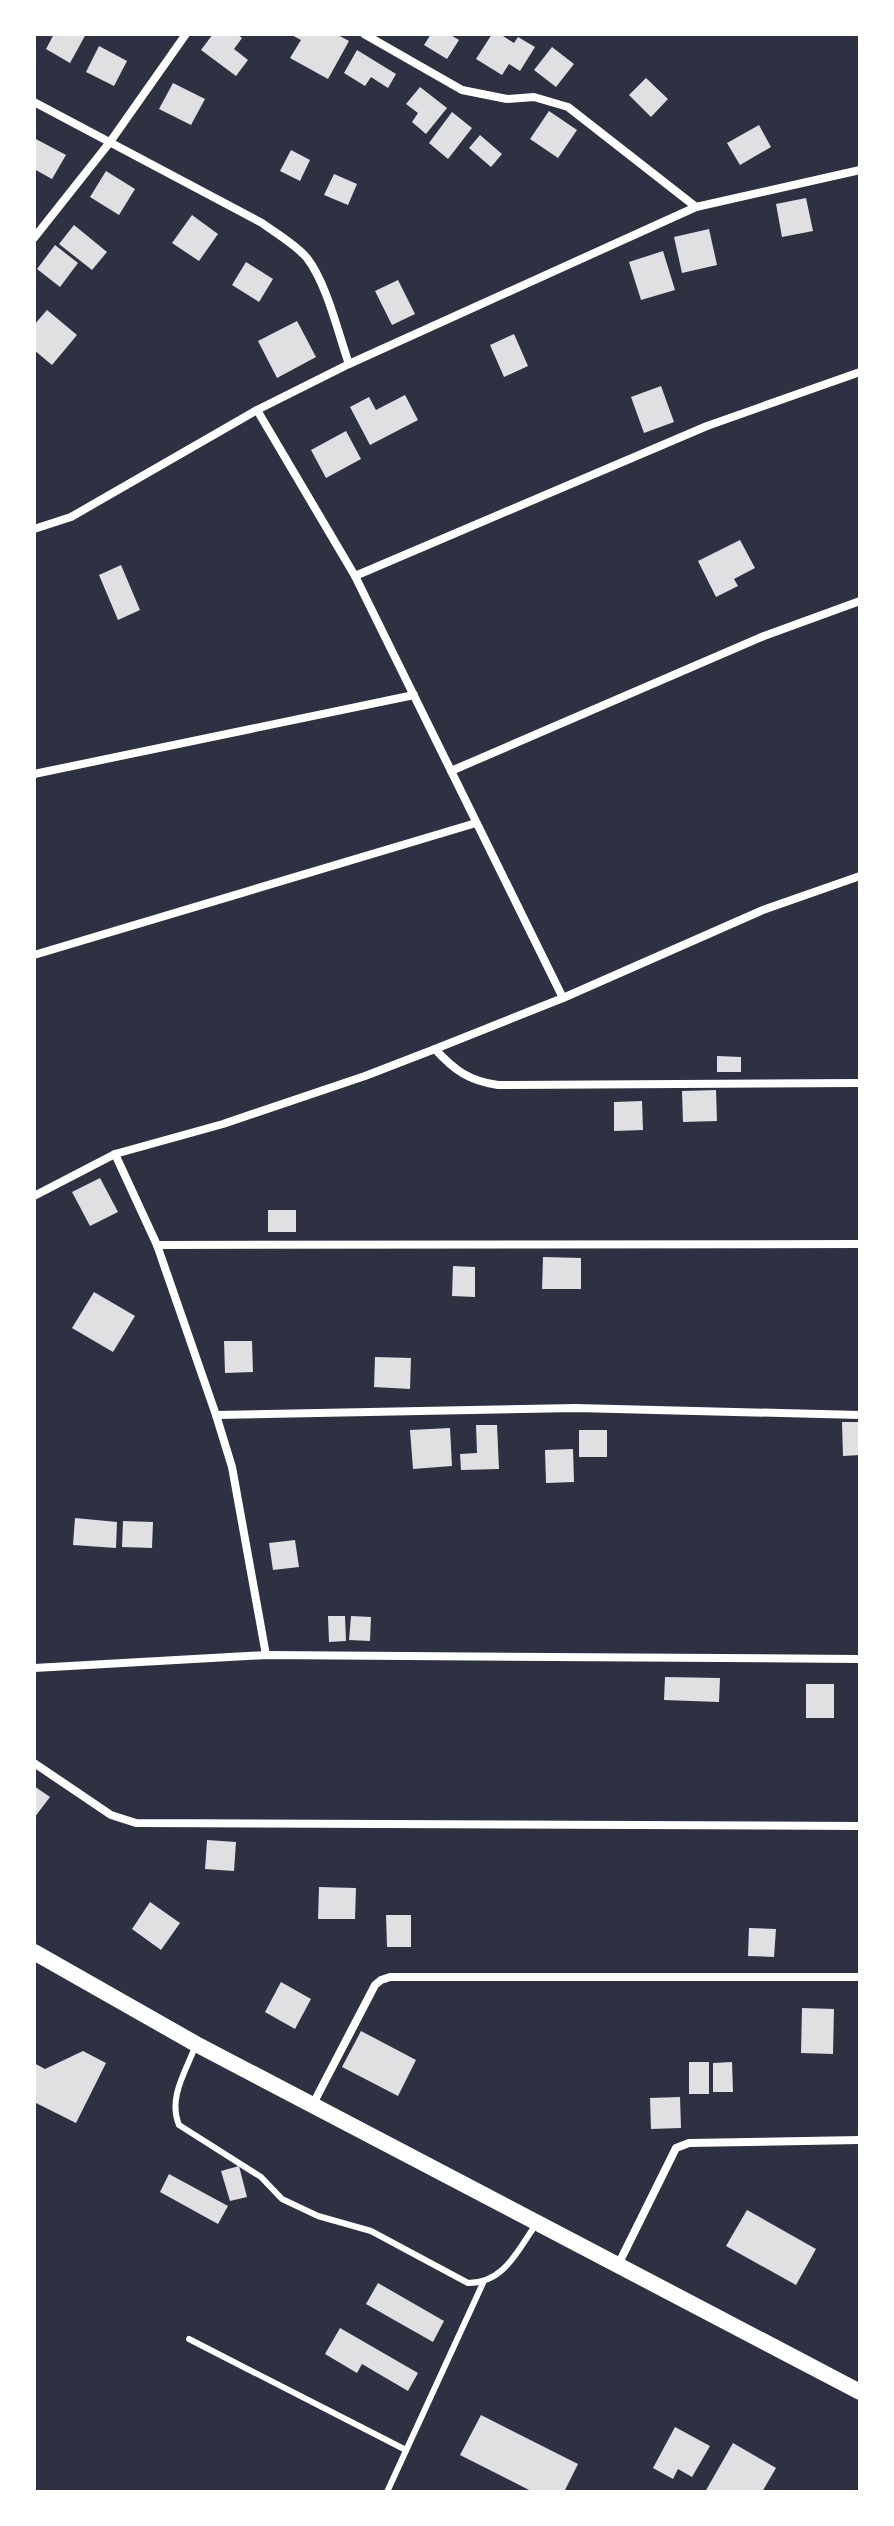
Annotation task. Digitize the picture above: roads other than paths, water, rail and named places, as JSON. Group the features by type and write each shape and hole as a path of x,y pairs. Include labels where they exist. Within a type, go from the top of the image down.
{"main road":[{"path":"34,1952 196,2044 539,2221 860,2392"}],"street":[{"path":"34,238 110,142 186,34"},
{"path":"364,34 462,90 507,99 534,97 568,107 696,207"},
{"path":"34,102 262,223 302,253 324,292 349,364"},
{"path":"34,529 71,517 257,410 349,364 696,207 860,170"},
{"path":"355,576 707,426 860,372"},
{"path":"257,410 355,576 563,998"},
{"path":"451,771 764,636 860,601"},
{"path":"34,774 414,695"},
{"path":"34,955 476,823"},
{"path":"34,1196 115,1154 223,1124 365,1076 563,998 763,910 860,876"},
{"path":"435,1049 462,1076 479,1083 498,1085 860,1083"},
{"path":"115,1154 157,1245 232,1467 266,1655"},
{"path":"157,1245 860,1244"},
{"path":"216,1415 576,1408 860,1415"},
{"path":"34,1668 266,1655 860,1659"},
{"path":"34,1763 111,1815 136,1823 860,1826"},
{"path":"313,2104 375,1985 390,1977 860,1977"},
{"path":"619,2263 676,2148 689,2143 860,2140"}],"lane":[{"path":"196,2044 174,2099 173,2111 179,2125 261,2177 282,2199 318,2216 371,2231 468,2283 483,2283 503,2271 539,2221"},
{"path":"387,2492 483,2283"},
{"path":"189,2339 406,2450"}]}
